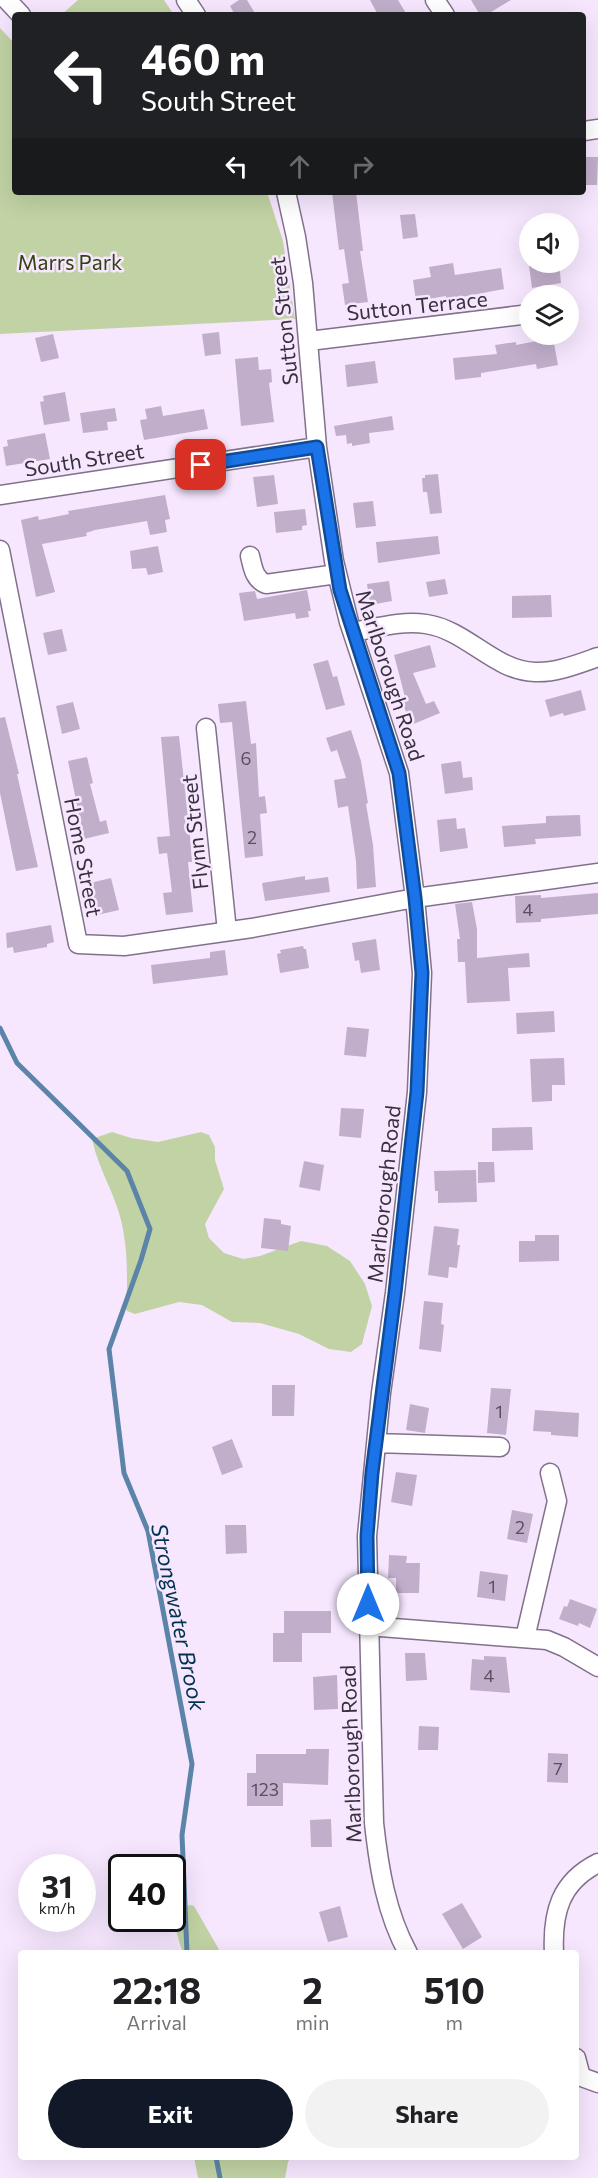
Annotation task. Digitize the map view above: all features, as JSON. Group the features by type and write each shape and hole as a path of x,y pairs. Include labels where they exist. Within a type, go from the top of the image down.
{"street":[{"path":"7,0 18,12"},
{"name":"Sutton Street","path":"287,195 298,249 309,341 317,447"},
{"name":"Sutton Terrace","path":"309,341 519,315"},
{"name":"South Street","path":"0,495 317,447"},
{"name":"Marlborough Road","path":"317,447 337,574 353,632 399,773 422,973 417,1092 367,1536 374,1823 378,1860 390,1911 407,1950"},
{"name":"Home Street","path":"0,550 8,638 78,944 124,946 227,932 415,898 598,873"},
{"path":"250,556 255,575 266,584 337,574"},
{"path":"353,632 387,626 427,624 462,638 502,663 519,670 534,672 552,672 598,657"},
{"name":"Flynn Street","path":"206,728 227,932"},
{"path":"376,1443 500,1447"},
{"path":"525,1638 557,1501 550,1473"},
{"path":"368,1626 547,1640 598,1667"},
{"path":"554,1950 553,1932 557,1908 568,1886 582,1871 598,1863"}],"green space":[{"path":"78,0 164,0 172,12 64,12"},
{"name":"Marrs Park","path":"0,28 12,41 12,195 268,195 283,241 295,319 0,334"},
{"path":"112,1132 131,1138 158,1142 201,1132 209,1135 215,1147 215,1160 224,1189 205,1224 209,1238 224,1253 243,1259 260,1256 301,1241 327,1246 350,1261 365,1284 372,1306 362,1344 351,1352 329,1349 299,1334 260,1323 232,1322 202,1305 179,1302 135,1314 127,1311 125,1303 126,1256 122,1223 92,1139"},
{"path":"189,1905 194,1906 219,1950 182,1950 177,1933 186,1932 186,1908"},
{"path":"195,2160 289,2160 285,2178 198,2178"}],"building":[{"path":"239,0 247,0 254,12 233,12 230,6"},
{"path":"370,0 398,0 405,12 376,12"},
{"path":"471,0 511,0 491,12 478,12"},
{"path":"586,157 598,157 597,185 586,185"},
{"path":"332,195 356,195 363,251 360,251 368,302 345,305 342,284 349,283 344,249 339,250"},
{"path":"415,214 418,237 403,239 400,215"},
{"path":"453,263 455,275 501,268 504,289 446,300 446,296 416,301 413,280 431,277 429,267"},
{"path":"530,273 560,273 561,283 532,285"},
{"path":"219,332 221,354 205,356 202,334"},
{"path":"53,334 59,358 41,362 35,338"},
{"path":"516,342 516,345 554,345 558,365 537,369 536,364 481,373 481,377 455,380 453,358 497,354 495,345"},
{"path":"258,357 259,370 271,369 272,382 269,383 274,422 241,426 235,359"},
{"path":"375,361 378,383 347,387 345,365"},
{"path":"65,392 70,421 44,425 40,402 44,401 43,396"},
{"path":"161,406 163,416 204,409 208,429 144,440 140,420 147,419 145,409"},
{"path":"115,408 117,421 107,422 108,430 83,433 80,413"},
{"path":"392,416 394,430 369,433 370,443 352,446 352,443 347,444 346,435 336,436 334,426"},
{"path":"45,433 50,459 6,466 3,447 8,446 7,440"},
{"path":"438,474 442,513 430,514 427,492 423,492 422,478 425,478 425,475"},
{"path":"274,475 278,504 257,507 253,477"},
{"path":"165,495 170,519 165,520 167,532 150,535 147,521 95,530 86,533 87,536 42,544 55,592 36,597 21,520 38,516 39,520 69,514 68,511"},
{"path":"373,501 376,526 356,528 353,503"},
{"path":"305,509 307,525 302,526 302,530 276,533 274,512"},
{"path":"438,536 440,554 378,563 376,542"},
{"path":"158,546 163,572 148,575 146,568 132,569 130,551"},
{"path":"445,579 448,594 429,597 426,582"},
{"path":"389,581 392,601 370,605 367,584"},
{"path":"307,590 311,611 308,611 309,617 296,619 295,613 244,621 239,593 255,591 257,599"},
{"path":"551,595 552,617 512,618 512,596"},
{"path":"62,629 67,651 48,655 43,633"},
{"path":"430,645 436,667 413,673 426,704 434,701 440,713 411,725 401,699 405,697 394,655"},
{"path":"328,660 333,677 337,676 345,705 326,710 313,664"},
{"path":"581,690 586,710 550,717 545,700"},
{"path":"246,701 251,744 256,743 259,797 265,796 267,813 260,814 263,856 245,858 232,722 220,723 218,704"},
{"path":"73,702 80,729 62,734 56,706"},
{"path":"5,717 38,867 16,871 0,793 0,718"},
{"path":"351,730 361,761 368,803 366,804 373,845 376,887 357,889 356,861 348,806 338,808 334,780 346,778 337,750 331,752 326,738"},
{"path":"179,736 190,835 192,862 188,862 193,912 166,915 163,893 172,892 167,853 159,854 157,837 170,836 161,737"},
{"path":"87,757 93,783 90,784 100,822 106,820 109,833 84,839 68,761"},
{"path":"461,761 463,778 472,777 473,790 445,794 441,764"},
{"path":"580,815 581,836 535,839 536,844 504,847 502,826 546,823 546,816"},
{"path":"456,818 457,829 465,828 468,848 440,852 437,820"},
{"path":"305,876 305,880 328,877 330,892 265,901 262,883"},
{"path":"111,878 119,910 97,915 90,883"},
{"path":"598,893 598,914 516,923 515,896 541,895 541,898"},
{"path":"472,902 477,929 477,958 529,953 530,967 508,968 510,1001 467,1003 465,962 458,962 457,939 460,939 455,904"},
{"path":"51,925 54,942 47,944 47,947 14,953 13,947 7,948 6,933"},
{"path":"376,939 380,970 361,973 359,960 355,961 352,943"},
{"path":"303,946 306,949 309,968 280,973 277,954 281,953 280,950"},
{"path":"225,950 228,975 153,984 151,965 210,958 210,952"},
{"path":"554,1011 555,1032 517,1034 516,1013"},
{"path":"347,1027 369,1029 366,1057 344,1055"},
{"path":"564,1058 565,1085 552,1085 552,1101 532,1102 530,1059"},
{"path":"341,1108 364,1109 361,1138 339,1136"},
{"path":"532,1127 533,1150 492,1151 492,1128"},
{"path":"304,1161 324,1165 320,1191 299,1187"},
{"path":"478,1162 494,1162 495,1182 478,1183"},
{"path":"476,1170 477,1202 438,1203 434,1171"},
{"path":"264,1218 281,1220 281,1224 291,1226 288,1251 261,1248"},
{"path":"434,1226 459,1229 457,1245 460,1245 457,1268 449,1267 448,1278 428,1275"},
{"path":"535,1235 559,1235 559,1261 519,1262 519,1241 535,1241"},
{"path":"424,1301 443,1303 441,1324 444,1325 441,1352 419,1349"},
{"path":"272,1385 295,1385 294,1416 272,1416"},
{"path":"491,1388 511,1389 506,1435 487,1433"},
{"path":"410,1404 429,1408 425,1433 406,1430"},
{"path":"535,1410 579,1413 578,1437 533,1431"},
{"path":"232,1439 243,1467 222,1475 212,1447"},
{"path":"396,1472 417,1475 412,1506 391,1502"},
{"path":"512,1510 533,1514 527,1543 507,1539"},
{"path":"225,1525 246,1525 247,1553 226,1554"},
{"path":"389,1555 407,1556 406,1563 420,1563 419,1593 396,1593 396,1578 388,1578"},
{"path":"480,1571 508,1575 505,1601 477,1597"},
{"path":"570,1599 597,1609 590,1628 559,1619 564,1606 567,1607"},
{"path":"284,1611 331,1611 331,1633 302,1633 302,1662 273,1662 273,1633 284,1633"},
{"path":"405,1653 425,1653 427,1680 406,1681"},
{"path":"484,1656 506,1657 510,1693 470,1690 472,1659 484,1660"},
{"path":"337,1675 338,1709 314,1710 313,1677"},
{"path":"419,1726 439,1727 438,1750 418,1750"},
{"path":"306,1749 329,1749 328,1785 283,1783 283,1806 247,1806 247,1773 256,1773 256,1754 306,1754"},
{"path":"548,1753 568,1754 568,1783 547,1782"},
{"path":"331,1819 332,1847 311,1847 310,1820"},
{"path":"462,1903 482,1937 463,1949 442,1914"},
{"path":"340,1906 348,1937 328,1942 319,1912"}],"waterway":[{"name":"Strongwater Brook","path":"0,1028 17,1063 127,1171 150,1229 109,1349 124,1473 148,1531 192,1764 182,1835 187,1950"},
{"name":"Strongwater Brook","path":"217,2160 220,2178"}],"route":[{"path":"201,465 317,447 340,590 392,749 403,798 420,941 422,973 420,1037 417,1092 395,1293 372,1473 367,1536 368,1604"}]}
